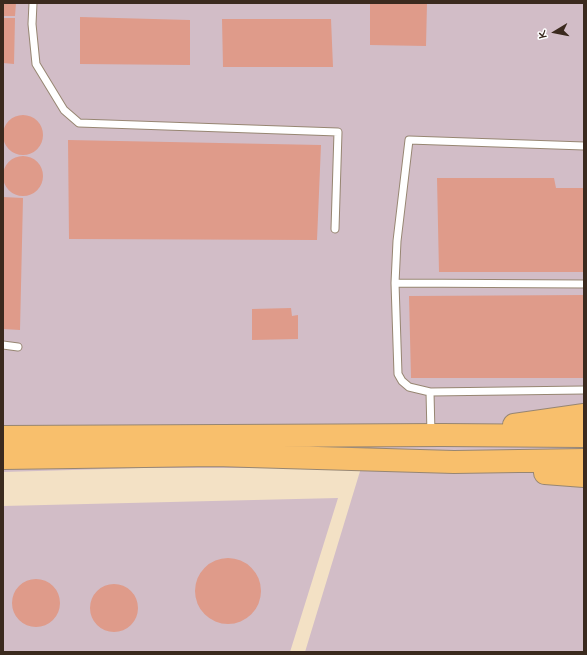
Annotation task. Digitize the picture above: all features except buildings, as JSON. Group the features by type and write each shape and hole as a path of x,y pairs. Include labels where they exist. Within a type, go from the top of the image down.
{"highway":[{"path":"436,435 584,415"},
{"path":"3,438 436,435 584,436"},
{"path":"3,458 215,455 454,462 584,460"},
{"path":"454,462 584,476"}],"lane":[{"path":"33,3 32,24 36,64 64,110 79,123 338,132 336,229"},
{"path":"584,146 410,140 397,241 395,283 398,374 409,388 430,392 584,390"},
{"path":"395,283 584,284"},
{"path":"3,344 18,347"},
{"path":"430,392 436,435"}],"shaded area":[{"path":"3,3 584,3 584,652 305,652 361,468 141,468 3,472"},
{"path":"338,498 290,652 3,652 3,506"}]}
